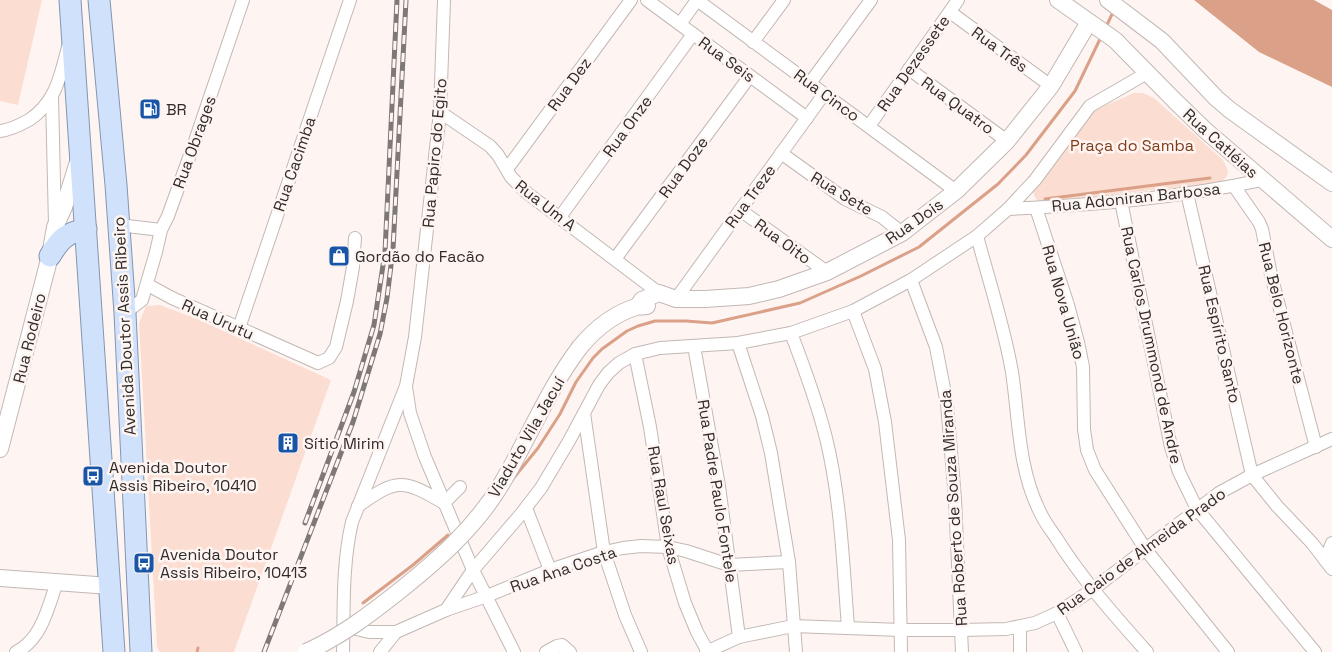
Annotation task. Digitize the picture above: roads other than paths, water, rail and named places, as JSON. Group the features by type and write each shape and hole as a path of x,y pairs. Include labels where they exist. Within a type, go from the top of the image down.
{"main road":[{"name":"Avenida Doutor Assis Ribeiro","path":"70,0 114,652"},
{"name":"Avenida Doutor Assis Ribeiro","path":"99,0 125,313 141,642"},
{"path":"50,256 58,243 66,236 86,228"},
{"path":"110,586 126,577 132,568 136,555"},
{"path":"141,642 151,652"}],"street":[{"name":"Rua Obrages","path":"148,285 160,230 168,216 194,144 243,0"},
{"name":"Rua Cacimba","path":"239,328 350,0"},
{"name":"Rua Papiro do Egito","path":"343,652 344,570 352,522 406,386 416,327 440,112 444,0"},
{"name":"Rua Dez","path":"507,169 631,0"},
{"name":"Rua Seis","path":"647,0 807,118"},
{"path":"680,24 697,0"},
{"name":"Rua Cinco","path":"697,0 956,191"},
{"path":"753,42 784,0"},
{"path":"810,83 871,0"},
{"name":"Rua Dezessete","path":"868,126 958,0"},
{"name":"Rua Catléias","path":"1058,0 1115,40 1190,116 1332,239"},
{"path":"1108,0 1162,41 1216,98 1230,110 1332,183"},
{"name":"Rua Três","path":"950,12 1050,86"},
{"name":"Rua Dois","path":"580,347 602,324 638,306 644,307 660,301 666,296 705,300 749,296 779,289 826,272 902,232 956,191 1007,141 1050,86 1092,24"},
{"path":"0,131 6,131 22,124 45,107 59,81 72,33"},
{"name":"Rua Onze","path":"560,217 693,34"},
{"name":"Rua Quatro","path":"909,69 1007,141"},
{"path":"446,610 474,570 526,508 554,467 599,385 619,363 635,354 660,348 738,343 791,333 853,311 911,280 977,236 1008,209 1035,180 1090,106 1147,73"},
{"name":"Rua Doze","path":"615,259 750,76"},
{"name":"Rua Treze","path":"666,296 740,210 824,94"},
{"name":"Rua Rodeiro","path":"0,449 50,256 55,226 52,97"},
{"name":"Rua Um A","path":"440,112 490,146 515,183 666,296"},
{"name":"Rua Rodeiro","path":"55,226 64,207 80,152"},
{"name":"Rua Sete","path":"781,153 845,199 882,217 902,232"},
{"name":"Rua Adoniran Barbosa","path":"1008,209 1121,201 1234,186 1262,180"},
{"name":"Rua Belo Horizonte","path":"1234,186 1262,229 1274,284 1316,447"},
{"name":"Rua Espírito Santo","path":"1187,193 1252,475"},
{"name":"Rua Carlos Drummond de Andre","path":"1121,201 1171,447 1179,472 1197,509 1312,651"},
{"name":"Rua Nova União","path":"1036,208 1068,304 1078,342 1083,367 1084,428 1087,450 1095,470 1146,550 1228,652"},
{"name":"Rua Oito","path":"740,210 826,272"},
{"path":"119,225 160,230"},
{"path":"977,236 1007,350 1012,373 1020,442 1030,489 1039,512 1092,590 1147,652"},
{"name":"Rua Urutu","path":"148,285 172,298 318,363 328,358 336,346 353,267 355,238"},
{"name":"Rua Roberto de Souza Miranda","path":"911,280 936,347 948,404 962,652"},
{"path":"125,313 142,300 148,285"},
{"path":"853,311 875,369 885,422 900,540 901,652"},
{"path":"791,333 807,376 826,438 836,492 842,540 848,627"},
{"path":"738,343 762,416 771,453 789,562 796,652"},
{"name":"Rua Padre Paulo Fontele","path":"694,346 719,486 739,637"},
{"name":"Viaduto Vila Jacuí","path":"306,652 331,640 363,619 438,559 466,531 501,485 560,376 580,347"},
{"name":"Rua Raul Seixas","path":"635,354 650,427 668,547 685,603 707,652"},
{"path":"406,386 416,433 444,502 474,570 514,652"},
{"path":"584,412 604,552 625,616 641,652"},
{"name":"Rua Caio de Almeida Prado","path":"707,652 739,637 793,626 962,630 1020,627 1035,623 1057,613 1092,590 1219,493 1252,475 1332,439"},
{"path":"1252,475 1329,564"},
{"path":"358,506 386,488 401,484 416,487 444,502"},
{"path":"444,502 460,486"},
{"path":"526,508 550,570"},
{"path":"1329,564 1332,543"},
{"name":"Rua Ana Costa","path":"344,624 370,632 396,632 446,610 487,596 550,570 604,552 641,546 668,547 729,565 789,562"},
{"path":"0,578 110,586"},
{"path":"16,652 32,640 40,627 57,582"},
{"path":"1057,613 1076,652"},
{"path":"1020,627 1020,652"},
{"path":"380,652 396,632"},
{"path":"546,652 562,645 570,652"}],"waterway":[{"path":"1106,27 1114,10"},
{"path":"512,480 538,448 560,414 576,382 593,358 627,331 655,321 712,323 800,303 861,276 919,247 998,184 1026,155 1075,91 1101,37"},
{"path":"1045,199 1210,178"},
{"path":"363,603 413,565 448,535"},
{"path":"197,652 198,648"}],"railway":[{"path":"305,523 354,392 374,325 385,252 397,0"},
{"path":"264,652 353,422 380,334 393,249 406,0"}],"place":[{"name":"BR","path":"150,109"},
{"name":"Gordão do Facão","path":"339,256"},
{"name":"Sítio Mirim","path":"288,443"},
{"name":"Avenida Doutor Assis Ribeiro, 10410","path":"93,476"},
{"name":"Avenida Doutor Assis Ribeiro, 10413","path":"144,563"}],"park label":[{"name":"Praça do Samba","path":"1132,145"}]}
